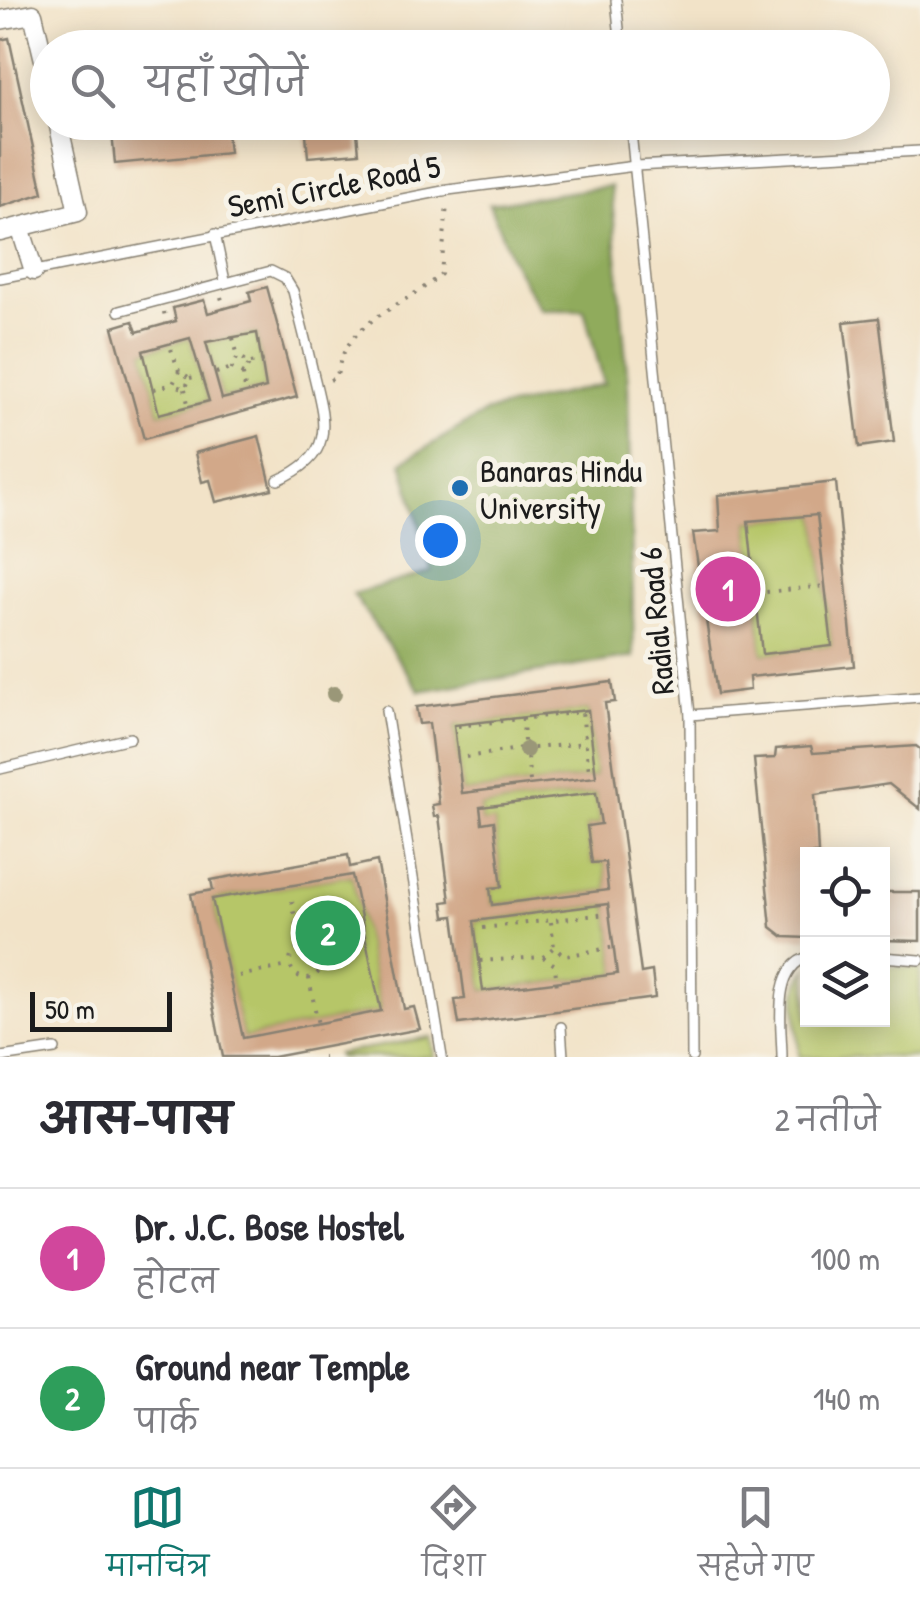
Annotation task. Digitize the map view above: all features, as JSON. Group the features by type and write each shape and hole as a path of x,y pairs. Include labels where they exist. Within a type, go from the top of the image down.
{"street":[{"path":"0,20 34,14 38,30"},
{"path":"0,232 78,212 62,140"},
{"path":"20,227 34,271"}],"lane":[{"path":"616,0 620,30"},
{"name":"Radial Road 6","path":"632,140 690,715 692,1057"},
{"name":"Semi Circle Road 5","path":"0,278 448,190 635,166 920,151"},
{"path":"215,234 226,281"},
{"path":"118,311 272,271 284,278 293,290 326,414 314,454 297,472 278,480"},
{"path":"690,715 920,697"},
{"path":"386,711 442,1057"},
{"path":"0,769 130,738"},
{"path":"890,958 920,960"},
{"path":"782,1057 783,980 800,960"},
{"path":"561,1027 563,1057"},
{"path":"1,1057 55,1049"}],"path":[{"path":"317,388 337,376 339,359 353,336 375,316 411,298 440,274 448,190"},
{"path":"232,368 238,356 233,338"},
{"path":"171,349 179,371 190,378 204,374"},
{"path":"238,356 250,363 266,360"},
{"path":"244,388 243,374 250,363"},
{"path":"216,373 232,368 243,374"},
{"path":"173,384 179,371"},
{"path":"188,404 185,389 190,378"},
{"path":"154,389 173,384 185,389"},
{"path":"756,593 825,586"},
{"path":"458,726 582,712 589,771"},
{"path":"466,757 518,748 524,742 523,718"},
{"path":"524,742 533,748 586,743"},
{"path":"518,748 528,756"},
{"path":"530,782 528,756 533,748"},
{"path":"292,900 300,947"},
{"path":"483,928 606,914"},
{"path":"551,920 554,947 564,956"},
{"path":"310,978 297,976 290,958 300,947 311,947 322,963"},
{"path":"543,957 554,947"},
{"path":"557,988 555,965 564,956 616,948"},
{"path":"319,1030 310,978 322,963 356,953"},
{"path":"480,961 543,957 555,965"},
{"path":"239,976 290,966"}],"green space":[{"path":"611,186 628,384 634,657 420,691 353,594 432,571 402,462 486,412 604,384 584,310 541,310 514,265 489,204"},
{"path":"257,333 266,388 222,399 206,342"},
{"path":"190,338 209,401 159,414 143,351"},
{"path":"817,515 832,646 762,654 748,521"},
{"path":"588,710 596,777 462,793 454,725"},
{"path":"596,793 601,824 587,826 592,863 605,862 608,890 492,905 490,888 502,886 494,822 482,823 480,807"},
{"path":"352,875 381,1011 243,1038 212,899"},
{"path":"608,904 617,974 483,991 474,921"},
{"path":"890,966 920,968 920,1057 799,1057 800,981 800,1027 890,1027"},
{"path":"431,1037 434,1057 337,1054"}],"building":[{"path":"9,38 43,193 0,207 0,40"},
{"path":"113,140 228,140 229,153 115,164"},
{"path":"307,140 358,140 359,153 308,157"},
{"path":"267,287 297,397 144,439 113,327 133,321 137,332 176,321 173,308 204,300 208,313 251,301 249,292","holes":["257,333 266,388 222,399 206,342","190,338 209,401 159,414 143,351"]},
{"path":"879,318 894,442 859,447 844,322"},
{"path":"259,436 272,489 216,502 210,480 202,482 195,453"},
{"path":"836,482 854,666 749,677 750,690 717,694 693,533 720,531 718,495","holes":["817,515 832,646 762,654 748,521"]},
{"path":"612,682 615,702 605,703 641,973 652,971 655,998 459,1024 455,1000 465,999 454,916 445,917 443,902 450,901 439,816 434,817 432,805 439,804 429,723 419,724 416,707","holes":["588,710 596,777 462,793 454,725","596,793 601,824 587,826 592,863 605,862 608,890 492,905 490,888 502,887 494,821 482,823 480,807","608,904 617,974 483,991 474,921"]},
{"path":"811,746 813,753 916,746 920,749 920,809 889,784 815,795 818,847 800,847 800,938 784,937 771,927 754,759 775,758 776,749"},
{"path":"348,855 350,867 377,861 404,1009 414,1007 420,1029 273,1057 223,1057 191,894 213,890 211,880","holes":["352,875 381,1011 243,1038 212,899"]},
{"path":"890,892 920,892 920,941 890,940"}],"place":[{"name":"Banaras Hindu University","path":"460,488"},
{"name":"Dr. J.C. Bose Hostel","path":"728,589"},
{"name":"Ground near Temple","path":"328,933"}]}
